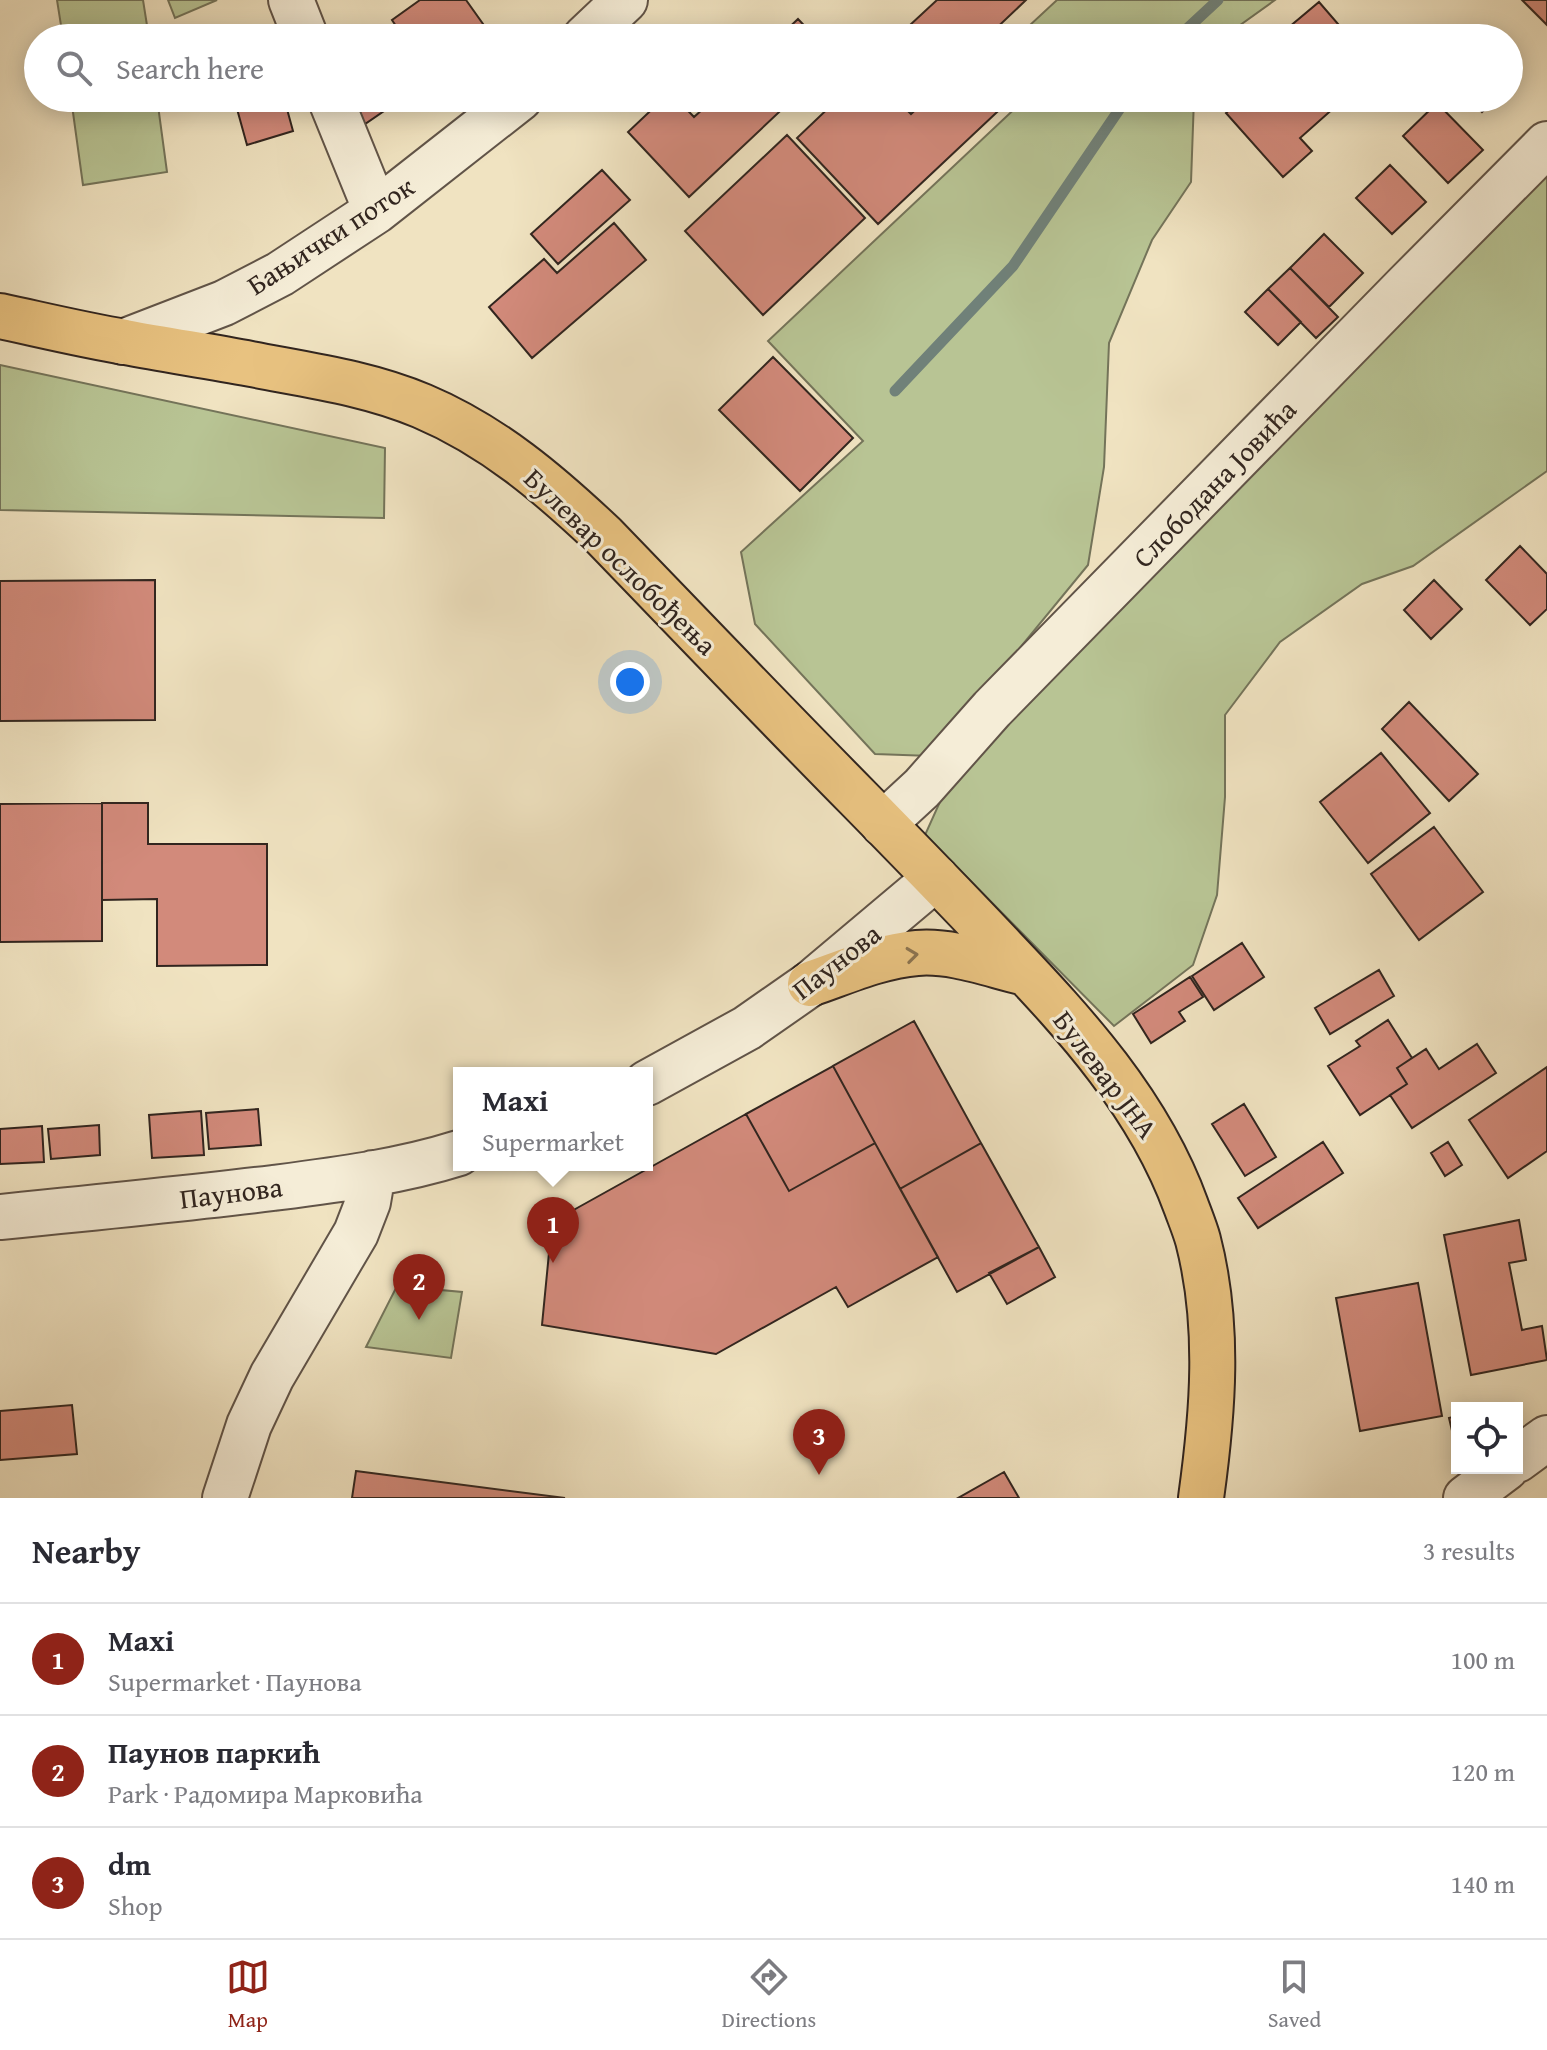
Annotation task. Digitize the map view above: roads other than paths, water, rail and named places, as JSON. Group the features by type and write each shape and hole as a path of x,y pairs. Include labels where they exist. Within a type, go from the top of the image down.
{"main road":[{"name":"Булевар ослобођења","path":"0,316 362,386 421,405 468,428 504,450 543,480 604,536 936,878"},
{"name":"Булевар ЈНА","path":"936,878 1094,1050 1124,1088 1167,1158 1198,1240 1210,1314 1213,1362 1211,1410 1201,1498"},
{"path":"810,984 879,960 917,953 946,954 1026,973"}],"street":[{"path":"291,0 300,24"},
{"path":"600,24 625,0"},
{"path":"336,112 376,211"},
{"name":"Бањички поток","path":"123,342 224,303 280,274 376,211 502,112"},
{"name":"Слободана Јовића","path":"883,824 922,788 1002,699 1547,144"},
{"name":"Паунова","path":"653,1080 747,1028 810,984 936,878"},
{"name":"Паунова","path":"0,1217 217,1195 373,1173 453,1154"},
{"path":"225,1498 249,1425 272,1376 356,1233 368,1202 373,1173"},
{"path":"1523,1456 1547,1438"},
{"path":"1466,1498 1498,1474"}],"waterway":[{"name":"Бањички поток","path":"1192,24 1218,0"},
{"name":"Бањички поток","path":"895,391 1013,266 1118,112"}],"place":[{"name":"Maxi","path":"553,1263"},
{"name":"Паунов паркић","path":"419,1320"},
{"name":"dm","path":"819,1475"}]}
